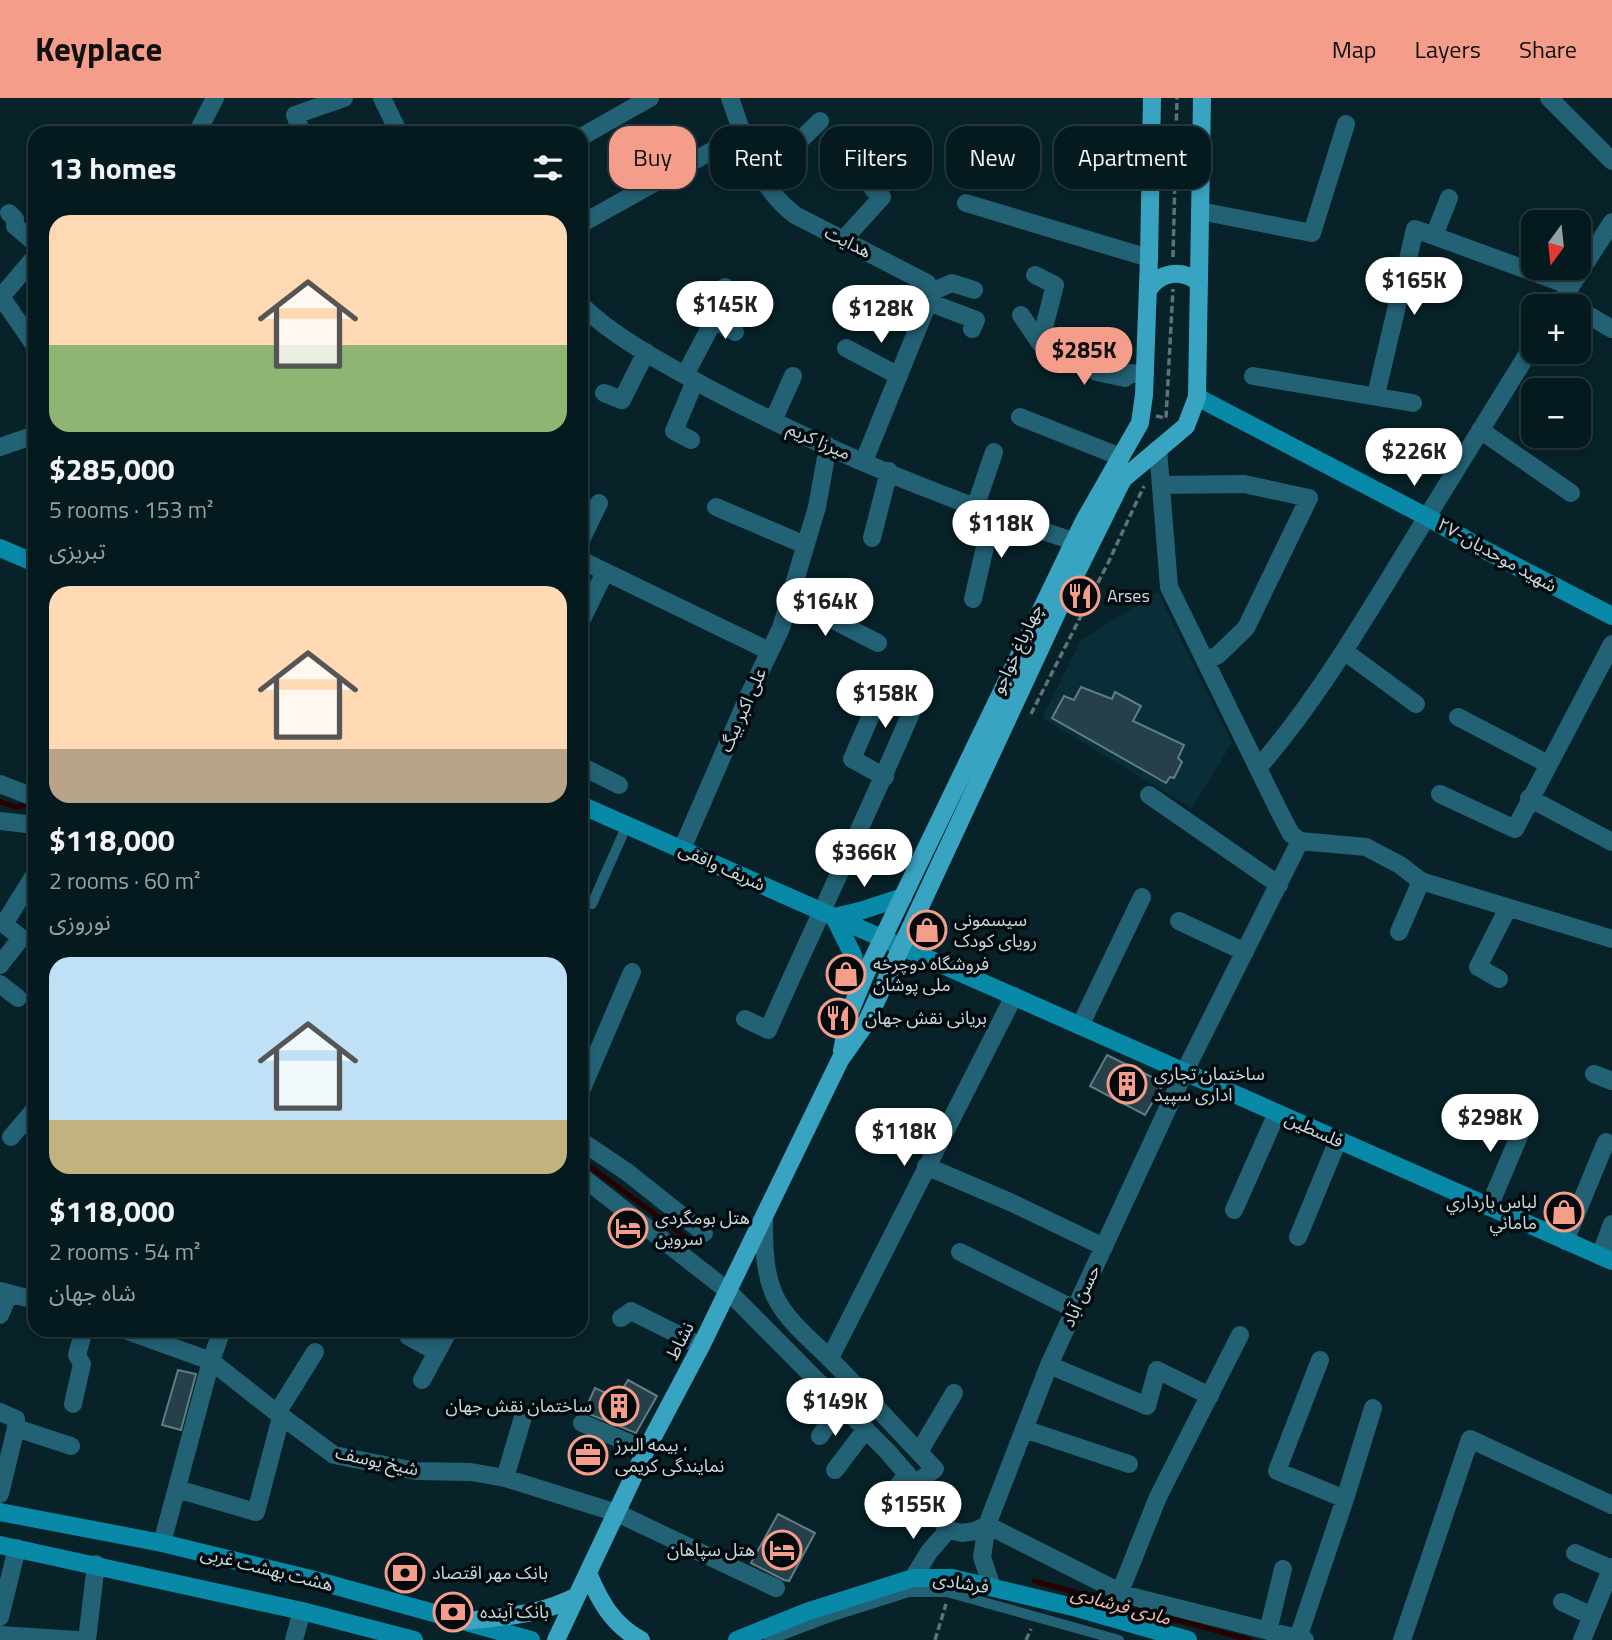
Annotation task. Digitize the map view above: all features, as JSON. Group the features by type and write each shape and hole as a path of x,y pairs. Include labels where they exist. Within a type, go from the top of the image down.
{"main road":[{"name":"چهارباغ خواجو","path":"883,938 1084,521 1140,423 1145,375 1152,98"},
{"name":"چهارباغ خواجو","path":"902,946 1061,604 1123,479 1186,426 1196,397 1202,98"},
{"path":"1147,290 1158,279 1173,274 1187,275 1199,283"},
{"name":"۲۷-شهید موحدیان","path":"1196,397 1612,617"},
{"path":"1140,423 1150,439 1164,444"},
{"path":"0,548 28,560"},
{"name":"شریف واقفی","path":"588,808 902,946"},
{"path":"859,989 853,955 827,914 860,911 903,897"},
{"name":"نشاط","path":"840,1060 849,1014 883,938"},
{"name":"فلسطین","path":"902,946 1608,1259"},
{"name":"نشاط","path":"556,1640 646,1450 701,1346 840,1060 866,1023 902,946"},
{"name":"هشت بهشت غربی","path":"0,1512 162,1544 311,1579 531,1640"},
{"name":"هشت بهشت غربی","path":"8,1547 96,1564 302,1611 414,1640"},
{"path":"587,1573 606,1611 625,1630 641,1640"},
{"name":"فرشادی","path":"737,1640 806,1612 913,1578 952,1578 1077,1608 1188,1640"},
{"path":"468,1621 552,1609 575,1597"}],"street":[{"path":"201,126 215,98"},
{"path":"299,126 295,115 344,98"},
{"path":"382,98 396,126"},
{"path":"588,131 630,103 650,98"},
{"name":"هدایت","path":"730,98 740,126"},
{"path":"1549,98 1612,161"},
{"path":"806,135 820,121"},
{"path":"1200,211 1312,233 1346,124"},
{"path":"588,220 710,152"},
{"name":"هدایت","path":"768,189 780,204 832,240 928,283 929,297 975,320 972,329"},
{"path":"832,240 882,197 873,190"},
{"path":"1434,236 1450,198"},
{"path":"967,202 1149,258"},
{"path":"9,213 15,219 15,226 28,237"},
{"path":"1570,294 1612,222"},
{"path":"1376,396 1415,229 1554,294"},
{"path":"28,268 3,305 28,337"},
{"path":"1035,275 1055,285 1040,343"},
{"path":"864,461 929,297 952,283 974,290"},
{"path":"725,287 708,315 734,332"},
{"name":"میرزا کریم","path":"588,310 646,352 773,421 984,509 1076,542"},
{"path":"1021,315 1040,343 1087,360 1125,378 1131,373 1145,375"},
{"path":"1591,317 1612,329"},
{"path":"691,440 674,431 690,378 714,320"},
{"path":"846,348 899,376"},
{"path":"604,393 622,400 646,352"},
{"path":"1258,768 1282,740 1344,651 1521,364"},
{"path":"773,421 793,376"},
{"path":"1253,376 1413,403"},
{"path":"1020,417 1122,457"},
{"path":"1480,430 1571,493"},
{"path":"0,447 28,437"},
{"path":"1164,444 1161,485 1169,587 1291,834 1300,841 1366,847 1400,865 1421,881 1612,939"},
{"name":"علی اکبر بیگ","path":"682,849 781,628 817,507 828,446"},
{"path":"973,599 994,452"},
{"path":"872,538 889,471"},
{"path":"1161,485 1244,484 1309,498 1246,628 1218,655 1205,662"},
{"path":"588,526 599,503"},
{"path":"716,507 805,545"},
{"path":"588,564 769,651"},
{"path":"588,607 605,572"},
{"path":"790,598 877,643"},
{"path":"1440,794 1515,829 1612,644"},
{"path":"1344,651 1416,704"},
{"path":"885,683 852,759 885,777"},
{"path":"745,1019 768,1030 827,914 922,687"},
{"path":"1458,717 1548,764"},
{"path":"588,770 619,785"},
{"path":"0,784 28,795"},
{"path":"1149,795 1279,885"},
{"path":"1530,798 1612,842"},
{"path":"0,821 28,824"},
{"name":"حسن آباد","path":"992,1587 982,1557 987,1525 1049,1365 1186,1071 1300,841"},
{"path":"1399,932 1421,881"},
{"path":"0,965 20,938 4,924 28,885"},
{"path":"1081,1024 1142,897"},
{"path":"1499,979 1478,967 1508,908"},
{"path":"1179,920 1245,952"},
{"path":"588,1075 632,972"},
{"path":"0,984 18,998"},
{"path":"830,1358 1014,996"},
{"path":"1594,1074 1612,1081"},
{"path":"1234,1210 1277,1113"},
{"path":"1490,1206 1528,1115"},
{"path":"11,1137 28,1117"},
{"path":"1298,1237 1338,1140"},
{"path":"1565,1239 1606,1142"},
{"path":"588,1146 705,1233"},
{"path":"926,1166 1104,1247"},
{"path":"588,1181 728,1291 866,1429 911,1479 948,1530 962,1533 987,1525 1120,1592 1301,1639 1373,1408"},
{"path":"764,1219 766,1269 772,1291 783,1309 799,1329 935,1469 911,1479 894,1491"},
{"path":"1608,1259 1612,1224"},
{"path":"960,1251 1074,1309"},
{"path":"0,1315 5,1292 28,1296"},
{"path":"621,1318 631,1311 701,1346"},
{"path":"1120,1592 1158,1497 1240,1335"},
{"path":"73,1404 82,1364 77,1355 82,1337"},
{"name":"شیخ یوسف","path":"145,1337 211,1361 334,1455 416,1471 471,1472 505,1478 617,1513"},
{"path":"170,1346 175,1337"},
{"path":"162,1544 220,1337"},
{"path":"410,1337 437,1352"},
{"path":"422,1380 445,1337"},
{"path":"177,1489 256,1512 279,1415 314,1352"},
{"path":"1320,1360 1277,1471 1345,1499"},
{"path":"1049,1365 1147,1406 1157,1370 1210,1396"},
{"path":"919,1452 954,1393"},
{"path":"820,1436 842,1404"},
{"path":"0,1412 16,1419 0,1493"},
{"path":"505,1478 523,1417"},
{"path":"582,1423 646,1450"},
{"path":"16,1428 71,1446"},
{"path":"835,1470 866,1429"},
{"path":"1024,1429 1129,1464"},
{"path":"1402,1640 1470,1439 1612,1505"},
{"path":"617,1513 776,1588"},
{"path":"913,1578 929,1552 948,1530"},
{"path":"0,1617 8,1547"},
{"path":"1575,1553 1612,1568 1582,1640"},
{"path":"87,1640 96,1564"},
{"path":"1268,1631 1283,1569"},
{"path":"1562,1602 1592,1616"},
{"path":"294,1640 302,1611"},
{"path":"0,1635 77,1640"}],"lane":[{"path":"592,904 628,825"},
{"path":"902,946 913,947 1081,1024"},
{"path":"1186,1071 1490,1206"},
{"name":"فرشادی","path":"769,1640 797,1628 909,1592 947,1592 1119,1640"}],"path":[{"path":"935,1640 945,1611 947,1592"}],"shaded area":[{"path":"1158,592 1232,743 1192,808 1042,718 1081,640"}],"building":[{"path":"1081,687 1112,699 1115,692 1141,706 1133,721 1184,745 1178,758 1182,762 1174,778 1170,777 1166,783 1052,718 1064,696 1074,700"},
{"name":"ساختمان تجاری اداری سپید","path":"1107,1055 1164,1083 1145,1115 1090,1086"},
{"path":"178,1370 196,1374 181,1430 162,1425"},
{"name":"ساختمان نقش جهان","path":"628,1380 657,1396 636,1433 584,1412 595,1388 617,1398"},
{"name":"هتل سپاهان","path":"778,1514 815,1533 789,1581 751,1563"}],"waterway":[{"name":"مادی فرشادی","path":"0,802 16,807 28,804"},
{"name":"مادی فرشادی","path":"588,1165 687,1238"},
{"name":"مادی فرشادی","path":"1034,1581 1250,1640"}],"place":[{"name":"Arses","path":"1080,596"},
{"name":"سیسمونی رویای کودک","path":"927,930"},
{"name":"فروشگاه دوچرخه ملی پوشان","path":"846,974"},
{"name":"بریانی نقش جهان","path":"838,1018"},
{"name":"ساختمان تجاری اداری سپید","path":"1127,1084"},
{"name":"لباس بارداري ماماني","path":"1564,1212"},
{"name":"هتل بومگردی سروین","path":"628,1228"},
{"name":"ساختمان نقش جهان","path":"619,1406"},
{"name":"بیمه البرز ، نمایندگی کریمی","path":"588,1455"},
{"name":"هتل سپاهان","path":"782,1550"},
{"name":"بانک مهر اقتصاد","path":"405,1573"},
{"name":"بانک آینده","path":"453,1612"}]}
